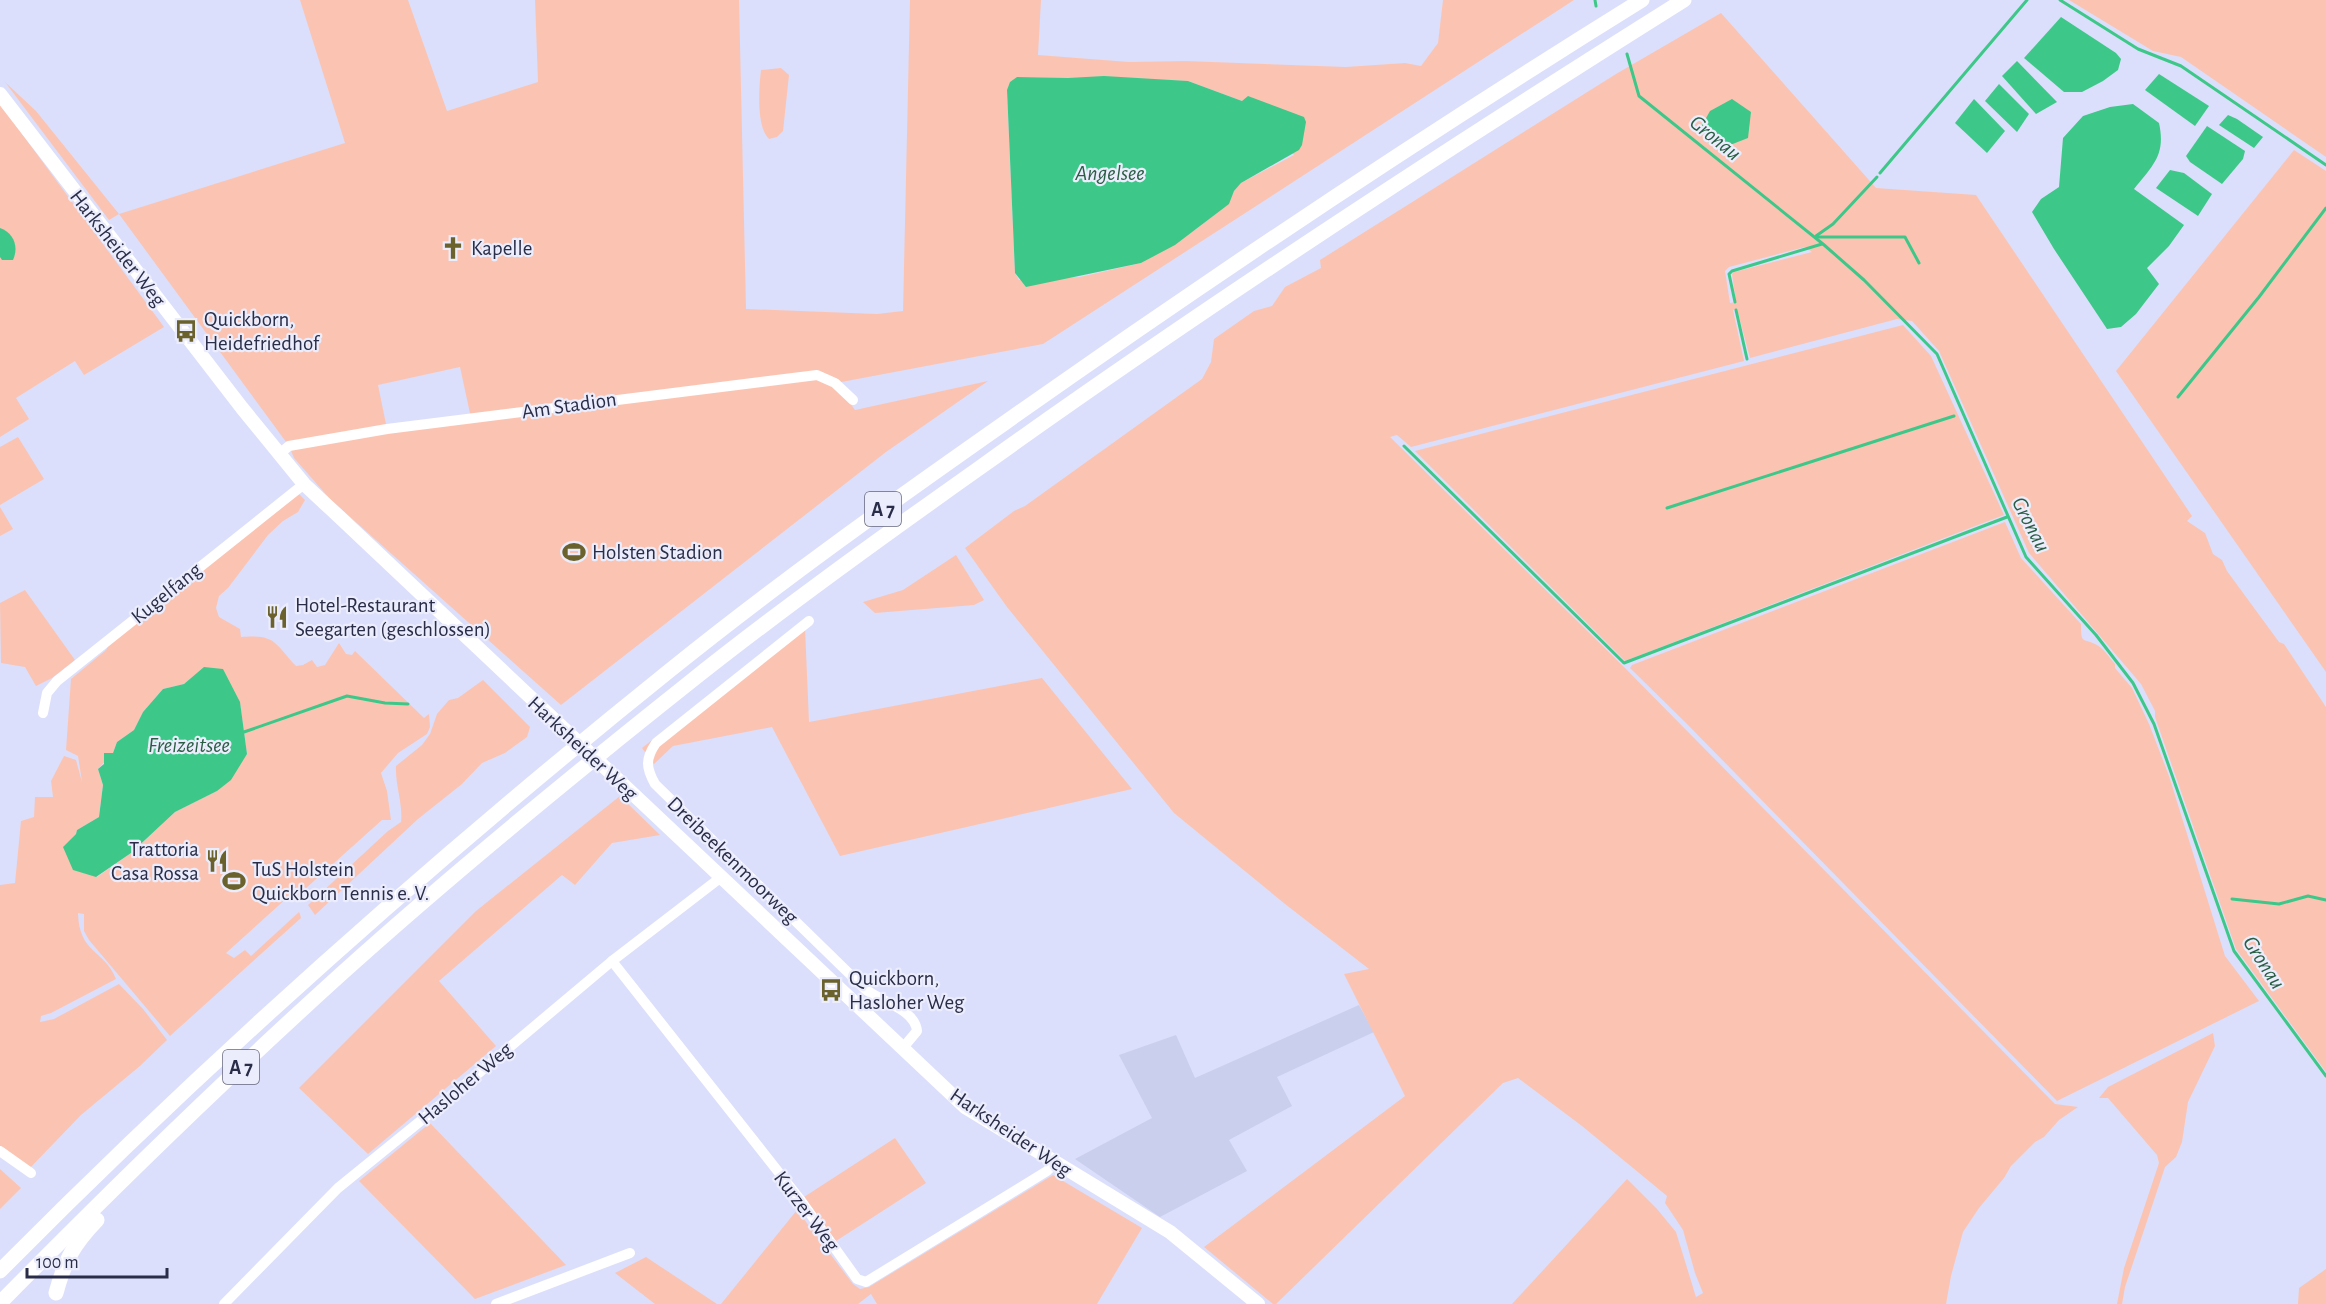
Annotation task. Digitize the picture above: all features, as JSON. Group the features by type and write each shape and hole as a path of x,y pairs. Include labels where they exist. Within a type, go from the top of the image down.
{"highway":[{"name":"A 7","path":"0,1271 181,1093 317,968 474,831 674,667 886,507 1126,337 1441,128 1642,0"},
{"name":"A 7","path":"0,1303 144,1160 339,976 462,870 687,685 793,603 1043,422 1158,342 1485,125 1684,0"},
{"path":"56,1293 64,1263 75,1246 137,1180 144,1160"}],"main road":[{"name":"Harksheider Weg","path":"0,94 242,408 304,484 965,1107 1170,1232 1258,1304"}],"street":[{"name":"Am Stadion","path":"279,454 290,446 387,429 817,375 835,383 854,400"},
{"name":"Kugelfang","path":"43,713 47,693 57,681 304,484"},
{"name":"Dreibeekenmoorweg","path":"809,621 656,743 646,762 655,784 865,989 912,1017 916,1024 916,1031 902,1049"},
{"name":"Hasloher Weg","path":"224,1304 338,1188 612,961 720,878"},
{"name":"Kurzer Weg","path":"612,961 799,1198 857,1279 866,1282 1047,1171 1055,1163"},
{"path":"0,1151 31,1173"},
{"path":"496,1304 630,1253"}],"shaded area":[{"path":"300,0 408,0 447,111 538,82 535,0 739,0 746,309 877,314 903,311 910,0 1041,0 1038,55 1129,62 1186,61 1346,67 1405,63 1421,66 1438,43 1443,0 1574,0 1043,344 836,383 855,410 988,381 886,452 561,705 330,499 294,458 289,446 119,214 345,143","holes":["1017,77 1188,81 1242,101 1294,155 1241,183 1228,204 1195,230 1141,263 1080,277 1019,280 1015,273 1007,91","460,367 471,418 387,429 378,385"]},
{"path":"2069,0 2326,0 2326,157 2181,57 2153,51"},
{"path":"1721,13 1876,188 1976,195 2192,516 2187,521 2205,533 2213,554 2222,560 2227,571 2279,642 2284,644 2326,707 2326,1072 2236,949 2155,717 2155,711 2141,684 2029,553 1939,351 1912,321 1897,319 1750,358 1737,309 1733,310 1744,361 1411,447 1397,435 1390,437 1624,667 2055,1104 2078,1107 2059,1120 2044,1137 2035,1142 2011,1166 1979,1208 1963,1232 1946,1304 1512,1304 1627,1179 1676,1232 1696,1297 1703,1293 1683,1230 1665,1203 1667,1196 1582,1126 1518,1078 1503,1083 1276,1304 1273,1304 1204,1247 1405,1096 1344,974 1369,969 1174,813 1007,607 965,548 1202,379 1211,362 1214,339 1254,311 1272,306 1285,287 1321,268 1320,260 1616,74","holes":["1805,247 1812,252 1734,272 1732,274 1736,302 1730,303 1725,271 1729,267"]},
{"path":"781,68 789,75 783,131 777,137 769,139 760,116 761,70"},
{"path":"5,82 36,111 119,214 109,220"},
{"path":"0,104 164,327 84,375 75,361 16,398 29,419 0,437"},
{"path":"2294,150 2326,171 2326,672 2116,371"},
{"path":"1903,325 1931,356 2004,515 1625,661 1415,451"},
{"path":"18,437 44,479 0,505 0,447"},
{"path":"299,494 305,500 298,512 283,521 268,535 228,588 219,596 216,608 219,617 240,629 241,637 261,637 273,641 296,666 312,660 317,667 325,665 339,643 346,654 352,655 355,651 424,718 429,714 430,727 427,734 398,753 381,773 387,791 391,820 382,820 295,898 288,897 226,953 234,958 245,950 251,956 299,912 301,918 170,1036 89,940 84,931 84,914 78,913 83,937 106,962 116,979 41,1016 40,1022 54,1019 119,984 143,1009 167,1040 140,1066 81,1115 29,1169 0,1146 0,885 15,883 21,821 34,817 35,797 53,797 51,781 64,756 76,760 82,782 78,756 66,750 71,679 106,650 114,636","holes":["204,668 240,703 247,754 217,791 175,812 131,853 97,877 64,847 77,830 99,817 103,785 98,769 113,753 117,742 134,730 143,712 163,689 184,684"]},
{"path":"0,507 13,529 0,536"},
{"path":"2005,522 2021,558 2081,624 2082,638 2104,651 2132,688 2169,776 2225,956 2259,1001 2057,1101 1630,668 1632,665"},
{"path":"956,555 984,600 974,605 875,613 863,602 903,590"},
{"path":"25,590 75,660 52,678 36,686 25,667 1,663 0,603"},
{"path":"805,628 809,722 1042,678 1132,789 840,856 772,727 673,746 654,764 642,748 792,630"},
{"path":"483,680 530,727 527,737 505,753 482,763 462,784 418,819 315,915 308,905 388,831 401,822 396,766 422,745 430,734 437,714 449,700 458,698"},
{"path":"620,796 660,835 612,843 575,885 562,875 439,981 496,1046 368,1154 299,1088 476,911"},
{"path":"1359,1005 1374,1032 1277,1077 1292,1106 1229,1140 1247,1171 1160,1217 1075,1159 1152,1118 1119,1055 1176,1035 1195,1078"},
{"path":"2213,1033 2215,1046 2188,1102 2182,1142 2176,1157 2165,1167 2125,1287 2122,1304 2117,1304 2124,1268 2159,1163 2157,1155 2108,1098 2099,1098 2108,1087"},
{"path":"430,1123 566,1265 475,1299 359,1181"},
{"path":"895,1138 926,1183 836,1241 804,1197"},
{"path":"0,1169 21,1188 0,1209"},
{"path":"1053,1175 1142,1228 1097,1304 877,1304 871,1294 858,1304 721,1304 797,1210 853,1284 860,1289 869,1287"},
{"path":"646,1257 717,1304 655,1304 615,1273"},
{"path":"2326,1269 2326,1304 2298,1304 2299,1288"}],"water":[{"path":"2061,17 2116,53 2121,59 2118,70 2082,92 2064,92 2024,58"},
{"path":"2017,61 2057,102 2036,114 2002,76"},
{"path":"2159,74 2209,106 2195,126 2145,90"},
{"name":"Angelsee","path":"1104,76 1188,81 1242,101 1248,96 1304,117 1306,122 1302,145 1299,150 1241,183 1234,191 1229,204 1175,245 1141,263 1026,287 1015,273 1007,90 1010,82 1017,77"},
{"path":"1999,84 2029,114 2017,132 1985,101"},
{"path":"1732,99 1751,112 1748,138 1725,147 1707,142 1701,127 1710,111"},
{"path":"1974,99 2005,131 1987,153 1955,123"},
{"path":"2133,104 2159,123 2161,134 2156,159 2134,189 2184,225 2169,246 2147,268 2159,284 2136,314 2121,327 2107,329 2032,212 2041,199 2059,187 2063,138 2083,116 2110,107"},
{"path":"2228,115 2263,137 2254,148 2219,125"},
{"path":"2207,126 2245,151 2243,159 2222,184 2190,162 2186,156"},
{"path":"2170,170 2184,173 2212,194 2198,216 2156,188"},
{"path":"0,228 9,233 14,241 13,260 2,260 0,257"},
{"name":"Freizeitsee","path":"204,667 223,669 240,702 247,754 231,780 217,791 175,812 131,853 96,877 73,870 63,847 77,830 99,817 103,785 98,769 104,764 104,753 113,753 117,742 134,730 143,712 163,689 184,684"}],"waterway":[{"name":"Gronau","path":"1595,0 1596,6"},
{"path":"1880,173 2027,0"},
{"path":"2060,0 2138,49 2181,66 2326,165"},
{"name":"Gronau","path":"1627,54 1639,96 1823,244 1864,280 1937,354 2026,557 2096,635 2133,683 2154,724 2234,951 2326,1076"},
{"path":"1816,236 1833,224 1877,177"},
{"path":"2178,397 2259,297 2326,208"},
{"path":"1816,237 1905,237 1919,263"},
{"path":"1735,302 1729,274 1732,271 1822,244"},
{"path":"1736,310 1747,359"},
{"path":"1667,508 1954,416"},
{"path":"1404,446 1624,663 2007,517"},
{"path":"244,732 347,696 385,703 408,704"},
{"path":"2232,899 2279,904 2308,896 2326,900"}],"place":[{"name":"Kapelle","path":"453,248"},
{"name":"Quickborn, Heidefriedhof","path":"186,331"},
{"name":"Holsten Stadion","path":"574,552"},
{"name":"Hotel-Restaurant Seegarten (geschlossen)","path":"277,617"},
{"name":"Trattoria Casa Rossa","path":"217,861"},
{"name":"TuS Holstein Quickborn Tennis e. V.","path":"234,881"},
{"name":"Quickborn, Hasloher Weg","path":"831,990"}]}
